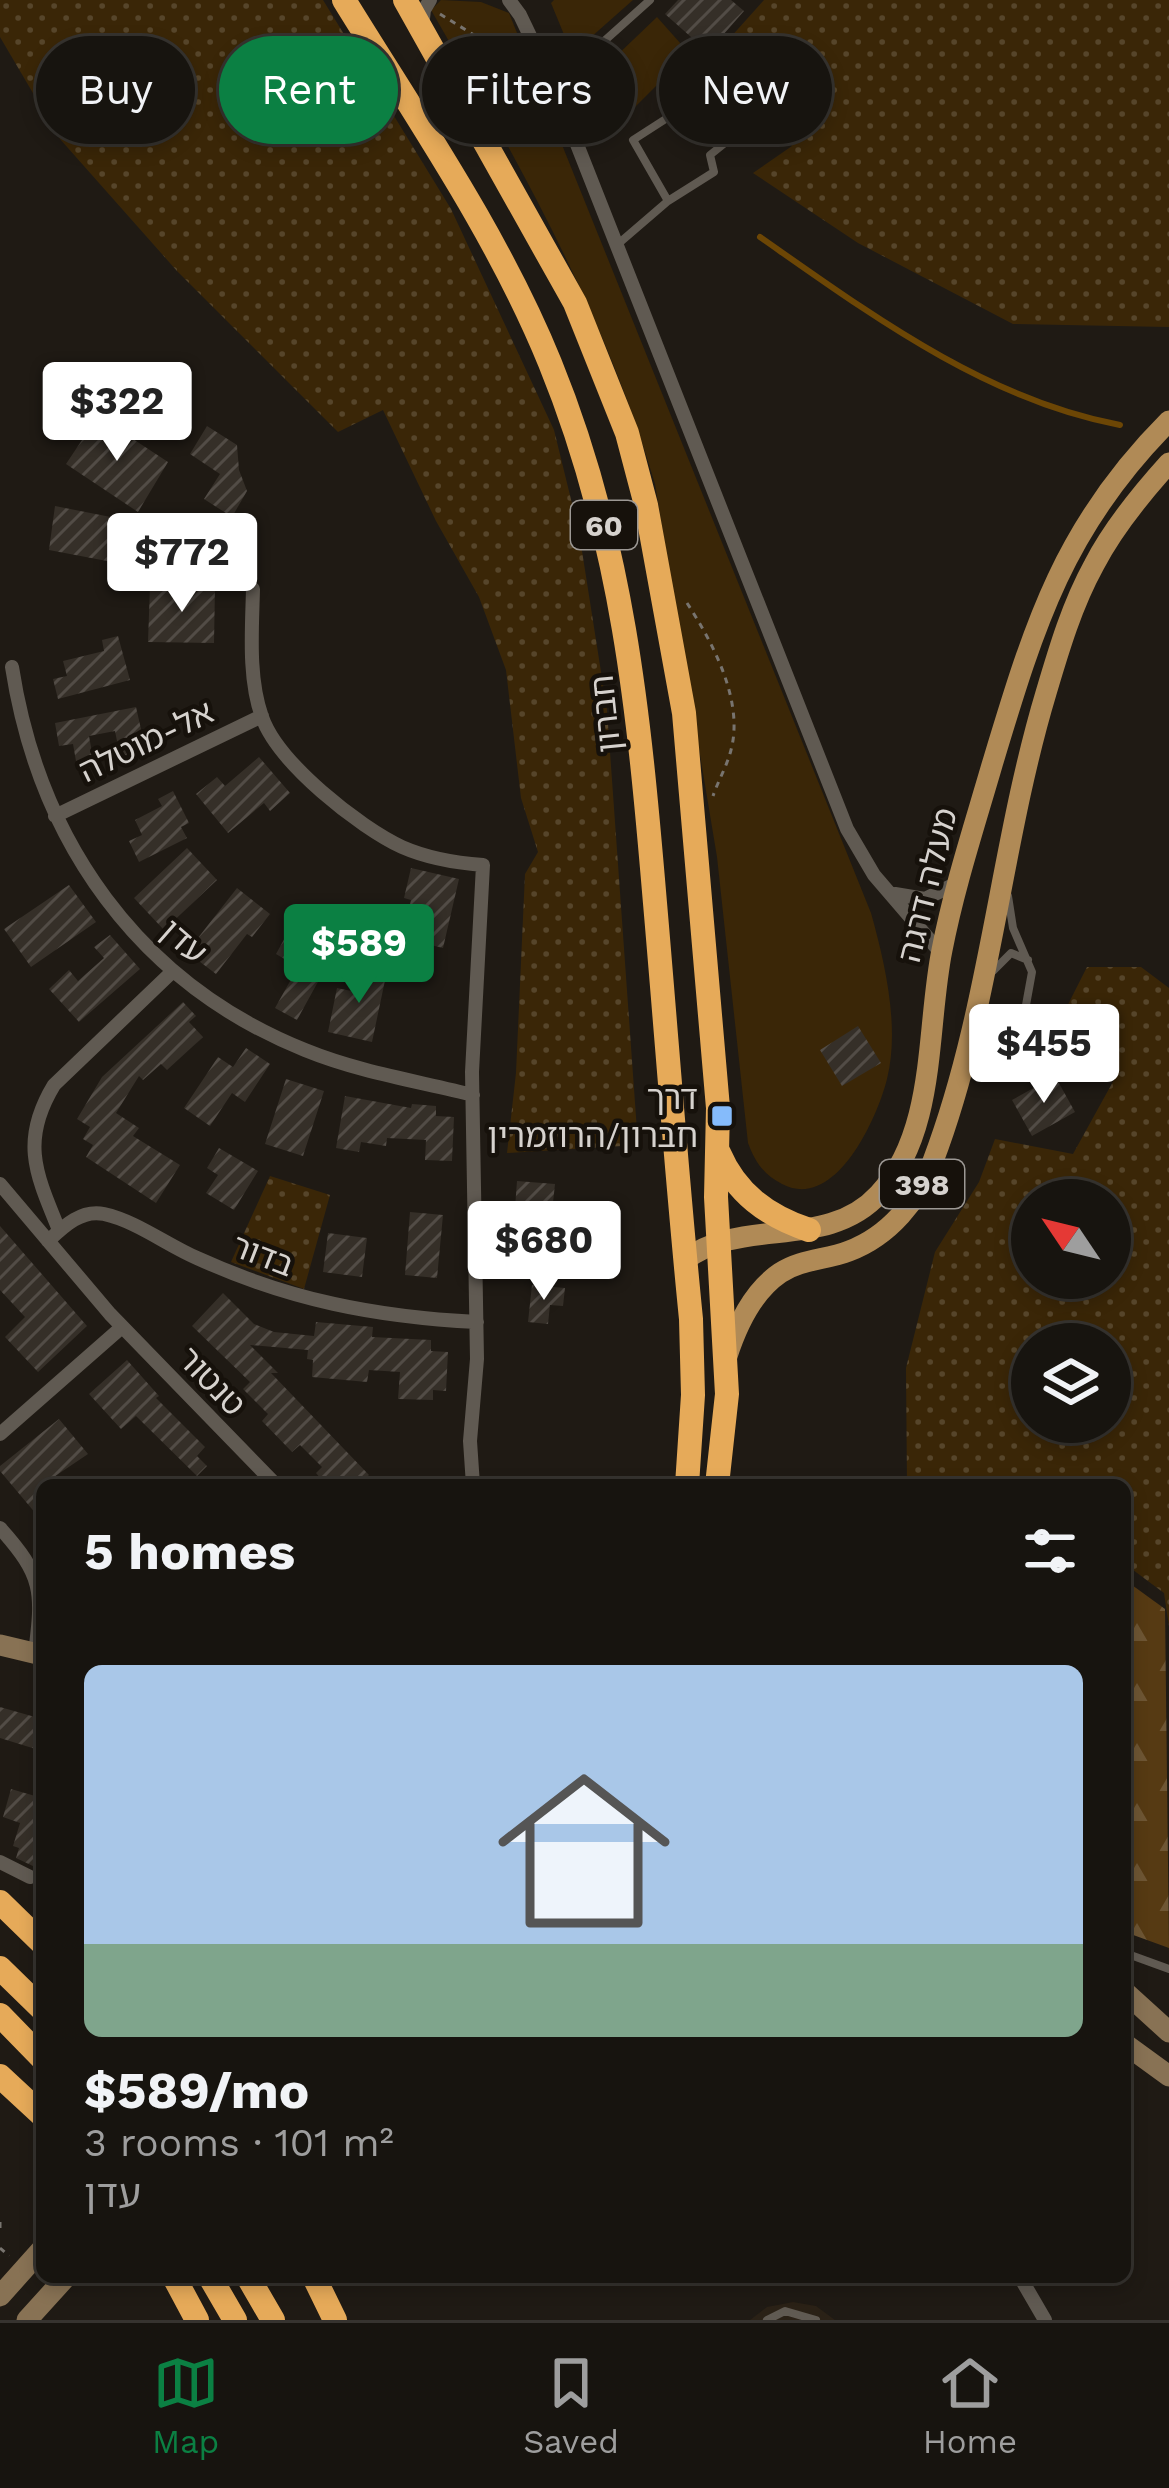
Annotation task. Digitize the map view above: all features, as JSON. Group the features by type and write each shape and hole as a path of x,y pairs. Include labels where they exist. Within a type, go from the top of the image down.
{"highway":[{"name":"חברון","path":"344,0 468,203 531,320 569,413 603,519 641,730 685,1260 693,1395 687,1479"},
{"name":"60","path":"421,2 423,32 574,303 626,433 646,505 684,713 718,1108 718,1242 727,1356 718,1479"},
{"path":"717,1149 749,1198 773,1216 809,1230"},
{"path":"0,1902 36,1937"},
{"path":"0,1968 36,2003"},
{"path":"0,2015 36,2052"},
{"path":"0,2076 36,2112"},
{"path":"177,2283 196,2320"},
{"path":"213,2283 235,2320"},
{"path":"251,2283 273,2320"},
{"path":"315,2283 334,2320"}],"main road":[{"name":"מעלה דרגה","path":"685,1260 718,1242 839,1223 867,1205 892,1178 910,1144 921,1105 941,953 957,883 1046,598 1090,513 1169,421"},
{"name":"398","path":"727,1356 748,1310 766,1285 794,1265 850,1251 873,1239 895,1222 932,1164 976,1005 1038,720 1073,608 1126,513 1169,463"},
{"path":"0,1645 36,1654"},
{"path":"1131,1997 1169,2032"},
{"path":"1131,2048 1169,2076"},
{"path":"0,2296 36,2255"},
{"path":"27,2320 61,2283"}],"street":[{"path":"509,0 529,36"},
{"path":"577,144 847,830 885,888 941,953"},
{"name":"אל-מוטלה","path":"253,589 251,634 262,716 270,733 298,766 356,818 400,846 427,856 483,865 473,1095 477,1322 470,1441 473,1479"},
{"name":"עדן","path":"12,668 26,740 55,816 99,893 173,970 217,1003 304,1050 360,1069 473,1095"},
{"name":"אל-מוטלה","path":"55,816 262,716"},
{"path":"885,888 899,896 925,899 957,883"},
{"path":"53,1236 32,1142 42,1105 54,1085 173,970"},
{"name":"טנטור","path":"0,1184 53,1236 110,1314 270,1479"},
{"name":"בדור","path":"53,1236 86,1214 103,1213 290,1296 386,1314 477,1322"},
{"path":"0,1434 122,1327"},
{"path":"0,1528 36,1575"},
{"path":"0,1862 30,1877"},
{"path":"1024,2283 1046,2320"}],"lane":[{"path":"610,36 650,0"},
{"path":"618,244 668,201 714,172 710,155 751,122 720,84 633,140 668,201"},
{"path":"1004,871 1013,928 1028,960 1030,987 1022,1027 1027,1049"},
{"path":"976,1005 1000,961 1011,953 1028,960"},
{"path":"1131,1955 1169,1969"},
{"path":"767,2320 785,2312 816,2320"}],"path":[{"path":"421,2 476,36"},
{"path":"496,158 499,144"},
{"path":"687,602 728,691 733,730 731,750 712,799"}],"shaded area":[{"path":"0,0 323,0 345,36 219,36 219,144 398,144 398,122 451,209 554,430 579,532 607,710 638,1145 507,1153 516,1073 525,874 538,852 521,798 506,670 479,597 383,410 338,432 177,271 64,144 195,144 195,36 36,36 36,98 0,37"},
{"path":"441,0 481,2 509,13 518,36 446,36 431,10"},
{"path":"633,0 592,36 565,36 551,3"},
{"path":"764,0 1169,0 1169,327 1013,324 858,243 753,173 790,144 832,144 832,36 732,36"},
{"path":"657,17 674,36 659,36 659,83 635,107 635,38"},
{"path":"506,144 562,144 871,913 886,974 891,1059 863,1137 836,1174 819,1185 801,1189 782,1184 761,1167 748,1143 717,857 655,484 612,360"},
{"path":"1087,967 1141,967 1169,988 1169,1626 1164,1593 1131,1568 1131,1479 907,1479 906,1368 935,1252 979,1182 995,1139 1073,1154 1115,1078 1046,1048"},
{"path":"270,1176 330,1195 304,1289 231,1262"},
{"path":"793,2302 816,2306 835,2320 750,2320 767,2307"}],"green space":[{"path":"1131,1584 1165,1609 1169,1948 1131,1934"}],"building":[{"path":"678,0 731,0 744,11 722,36 690,36 665,14"},
{"path":"98,416 168,462 138,512 66,464"},
{"path":"207,426 237,445 247,491 232,517 204,499 220,474 190,454"},
{"path":"55,506 136,522 128,565 49,550"},
{"path":"150,586 215,587 214,643 148,642"},
{"path":"118,636 130,680 58,699 53,679 67,676 63,661 104,651 102,640"},
{"path":"136,707 146,751 120,756 115,731 89,736 93,758 76,761 73,744 59,746 55,723"},
{"path":"259,757 290,793 270,811 264,803 228,833 196,794 217,777 225,786"},
{"path":"173,791 189,823 181,827 187,838 139,862 129,841 142,835 135,820 162,806 158,799"},
{"path":"187,848 217,880 164,930 134,898"},
{"path":"411,868 459,879 443,948 402,938 411,900 404,898"},
{"path":"69,885 96,922 31,967 4,929"},
{"path":"237,888 270,914 252,937 247,934 216,974 187,952"},
{"path":"292,925 336,949 297,1020 275,1008 298,967 276,954"},
{"path":"110,935 140,969 79,1022 49,989 69,970 78,981 104,958 94,947"},
{"path":"361,966 387,971 372,1042 328,1032 337,988 356,992"},
{"path":"183,1002 196,1016 189,1022 203,1037 167,1070 161,1064 143,1080 139,1076 116,1113 139,1128 133,1136 180,1165 156,1203 86,1157 93,1145 83,1139 90,1127 77,1119 102,1077"},
{"path":"858,1026 881,1063 842,1086 820,1050"},
{"path":"246,1048 270,1064 245,1102 232,1093 210,1126 184,1108 218,1057 233,1067"},
{"path":"1055,1076 1075,1112 1032,1136 1012,1100"},
{"path":"286,1079 324,1091 303,1156 265,1144"},
{"path":"345,1096 411,1108 412,1104 436,1106 436,1116 454,1117 452,1161 425,1160 426,1140 387,1138 386,1146 361,1142 359,1152 336,1148"},
{"path":"219,1148 258,1171 234,1210 206,1193 218,1175 207,1168"},
{"path":"517,1181 555,1184 552,1212 515,1208"},
{"path":"410,1212 443,1215 437,1278 405,1275"},
{"path":"0,1226 87,1326 38,1372 5,1337 25,1317 0,1290"},
{"path":"328,1233 367,1238 362,1277 323,1272"},
{"path":"532,1285 565,1288 563,1306 550,1305 548,1324 528,1322"},
{"path":"223,1293 254,1324 274,1332 314,1336 316,1322 373,1327 372,1337 431,1340 431,1351 448,1352 446,1391 433,1390 433,1400 398,1399 400,1372 369,1370 367,1382 312,1377 308,1350 250,1345 369,1475 365,1479 321,1479 316,1473 322,1467 300,1445 292,1452 262,1421 268,1414 243,1389 250,1382 192,1326"},
{"path":"127,1360 159,1396 156,1398 205,1447 197,1456 207,1466 197,1476 136,1416 121,1429 89,1394"},
{"path":"59,1419 88,1454 51,1479 36,1479 36,1514 0,1466"},
{"path":"0,1707 36,1717 36,1749 0,1738"},
{"path":"11,1789 36,1796 35,1867 16,1858 19,1848 13,1846 20,1823 3,1817"}],"waterway":[{"path":"760,237 887,324 976,375 1071,413 1120,425"}],"place":[{"name":"דרך חברון/הרוזמרין","path":"722,1116"}]}
